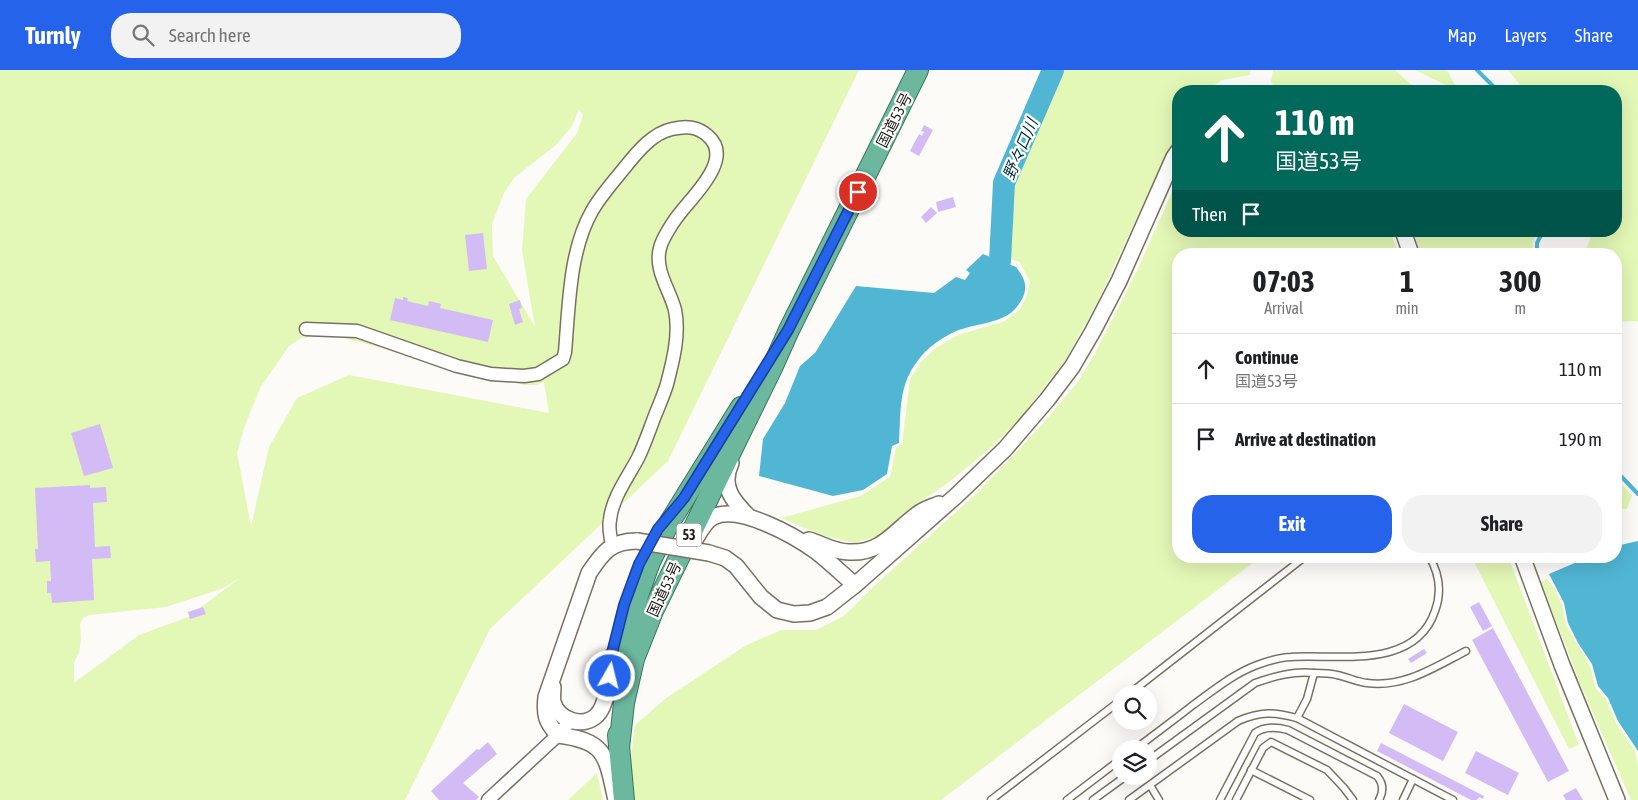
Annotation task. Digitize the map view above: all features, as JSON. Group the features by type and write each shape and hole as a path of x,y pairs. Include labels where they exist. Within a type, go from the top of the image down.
{"highway":[{"name":"国道53号","path":"619,748 624,703 634,659 652,611 772,368 788,330 918,70"},
{"name":"国道53号","path":"624,800 616,697 618,674 631,615 650,562 668,525 788,330"}],"street":[{"path":"306,329 357,332 457,366 491,374 524,376 538,374 563,360 578,243 591,212 603,194 639,150 665,131 682,127 695,128 704,132 712,139 716,162 702,188 680,213 660,246 658,258 662,276 674,309 677,333 666,386 642,450 614,503 609,521 612,546"},
{"path":"616,800 603,754 594,745 577,738 558,736 549,725 544,711 546,697 589,573 600,556 612,546 623,541 637,541 709,552 725,558 736,566 761,597 777,610 794,614 810,613 827,607 855,585 956,496 1005,449 1072,368 1119,281 1172,162"},
{"path":"748,516 730,497 727,482 729,467 754,418 772,368"},
{"path":"634,659 699,532 712,517 726,513 748,516 784,532 833,549 849,552 869,550 886,542 918,513 956,496"},
{"path":"554,675 552,702 560,715 570,720 584,722 596,717 602,708 610,676 613,649 624,605 639,564 658,529 684,498"},
{"path":"784,532 816,551 855,585"},
{"path":"1525,563 1562,665 1617,800"},
{"path":"488,800 558,736 570,720"}],"lane":[{"path":"1141,685 1297,563"},
{"path":"1147,740 1222,683 1258,664 1289,657 1375,655 1400,649 1412,643 1428,626 1437,605 1438,584 1432,563"},
{"path":"1157,754 1255,683 1274,676 1300,671 1336,675 1380,685 1397,683 1418,676 1466,651"},
{"path":"1297,718 1307,699 1314,673"},
{"path":"992,800 1112,707"},
{"path":"1157,780 1238,721 1252,715 1265,713 1280,714 1297,718 1453,800"},
{"path":"1220,800 1252,738 1260,730 1272,728 1288,730 1376,776 1380,779 1383,787 1380,800"},
{"path":"1236,800 1263,748 1271,742 1327,770 1353,800"},
{"path":"1067,800 1112,766"},
{"path":"1251,770 1310,800"},
{"path":"1403,800 1413,779"},
{"path":"1093,800 1114,785"},
{"path":"1129,800 1150,785 1159,800"}],"green space":[{"path":"0,70 859,70 668,461 490,629 405,800 0,800","holes":["579,109 583,115 577,133 526,199 522,250 535,327 493,256 492,224 504,193 515,177 556,145 572,126","328,334 524,385 536,385 544,382 549,413 349,375 297,398 269,447 251,526 237,453 244,428 260,388 289,346 301,338","240,578 188,617 139,635 74,683 74,662 79,653 81,639 80,624 83,618 89,615 166,607 221,589"]},
{"path":"1061,70 1251,70 1250,75 1222,80 1215,85 1172,85 1172,146 1098,301 1066,359 1023,415 993,446 949,482 907,511 879,536 854,543 824,536 781,518 860,496 890,477 896,448 902,444 910,379 921,362 936,348 958,335 1005,321 1020,309 1026,298 1030,282 1020,262 1005,258 1011,182"},
{"path":"1273,70 1395,70 1411,85 1273,85 1271,82"},
{"path":"1415,70 1447,70 1455,85 1446,85"},
{"path":"1508,70 1638,70 1638,322 1622,322 1622,248 1586,248 1590,237 1622,237 1622,85 1520,85"},
{"path":"1172,192 1172,237 1392,237 1397,248 1172,248 1172,563 1253,563 941,800 634,800 630,772 635,725 665,699 745,646 781,630 816,630 844,616 872,588 976,494 1040,427 1077,383 1093,357 1136,273"},
{"path":"1415,237 1535,237 1533,248 1419,248"},
{"path":"1622,484 1632,496 1627,509 1622,509"},
{"path":"1475,563 1511,563 1579,745 1569,749"},
{"path":"1547,579 1555,589 1562,605 1566,625 1590,666 1596,689 1606,699 1616,723 1635,751 1638,766 1638,800 1631,800 1581,686 1541,582"},
{"path":"597,773 603,800 568,800"}],"water":[{"path":"983,254 1016,267 1022,275 1025,284 1022,299 1008,315 998,320 964,328 952,333 934,344 919,359 907,379 904,389 899,443 892,446 887,474 863,490 833,496 759,476 763,439 785,403 800,366 815,353 856,286 934,293 956,277 965,280 970,273 966,270"},
{"path":"1638,541 1638,751 1618,721 1608,698 1598,686 1592,664 1568,623 1564,603 1549,574 1575,563 1622,563 1622,545"}],"building":[{"path":"924,125 933,130 919,156 910,151 919,134 922,136 924,132 921,131"},
{"path":"953,197 956,207 938,212 936,202"},
{"path":"931,207 937,213 926,223 921,217"},
{"path":"483,233 487,269 469,271 465,235"},
{"path":"403,297 408,298 407,301 428,306 429,301 441,304 440,308 493,320 488,342 390,320 395,298 403,300"},
{"path":"520,300 522,308 519,309 523,322 515,325 509,304"},
{"path":"100,424 113,468 84,476 71,433"},
{"path":"90,485 90,488 106,487 107,502 93,503 95,547 110,546 111,558 92,559 94,600 52,603 51,593 47,593 47,581 51,581 50,561 36,562 35,549 38,549 35,488"},
{"path":"1479,602 1492,626 1483,631 1470,607"},
{"path":"203,607 206,614 190,619 188,612"},
{"path":"1493,628 1569,771 1548,782 1472,640"},
{"path":"1424,649 1427,653 1411,663 1408,659"},
{"path":"1404,704 1458,732 1443,761 1389,733"},
{"path":"488,742 497,754 463,783 479,797 476,800 439,800 431,791 477,749 479,750"},
{"path":"1381,743 1484,796 1483,799 1479,797 1477,800 1471,800 1377,751"},
{"path":"1476,751 1519,773 1508,795 1465,773"},
{"path":"1576,788 1583,800 1566,800 1563,795"}],"waterway":[{"name":"野々口川","path":"1000,261 1004,183 1053,70"},
{"path":"1477,70 1492,85"},
{"path":"1537,248 1540,237"},
{"path":"1622,477 1638,494"}],"route":[{"path":"610,676 613,649 624,605 639,564 658,529 684,498 788,330 858,192"}]}
